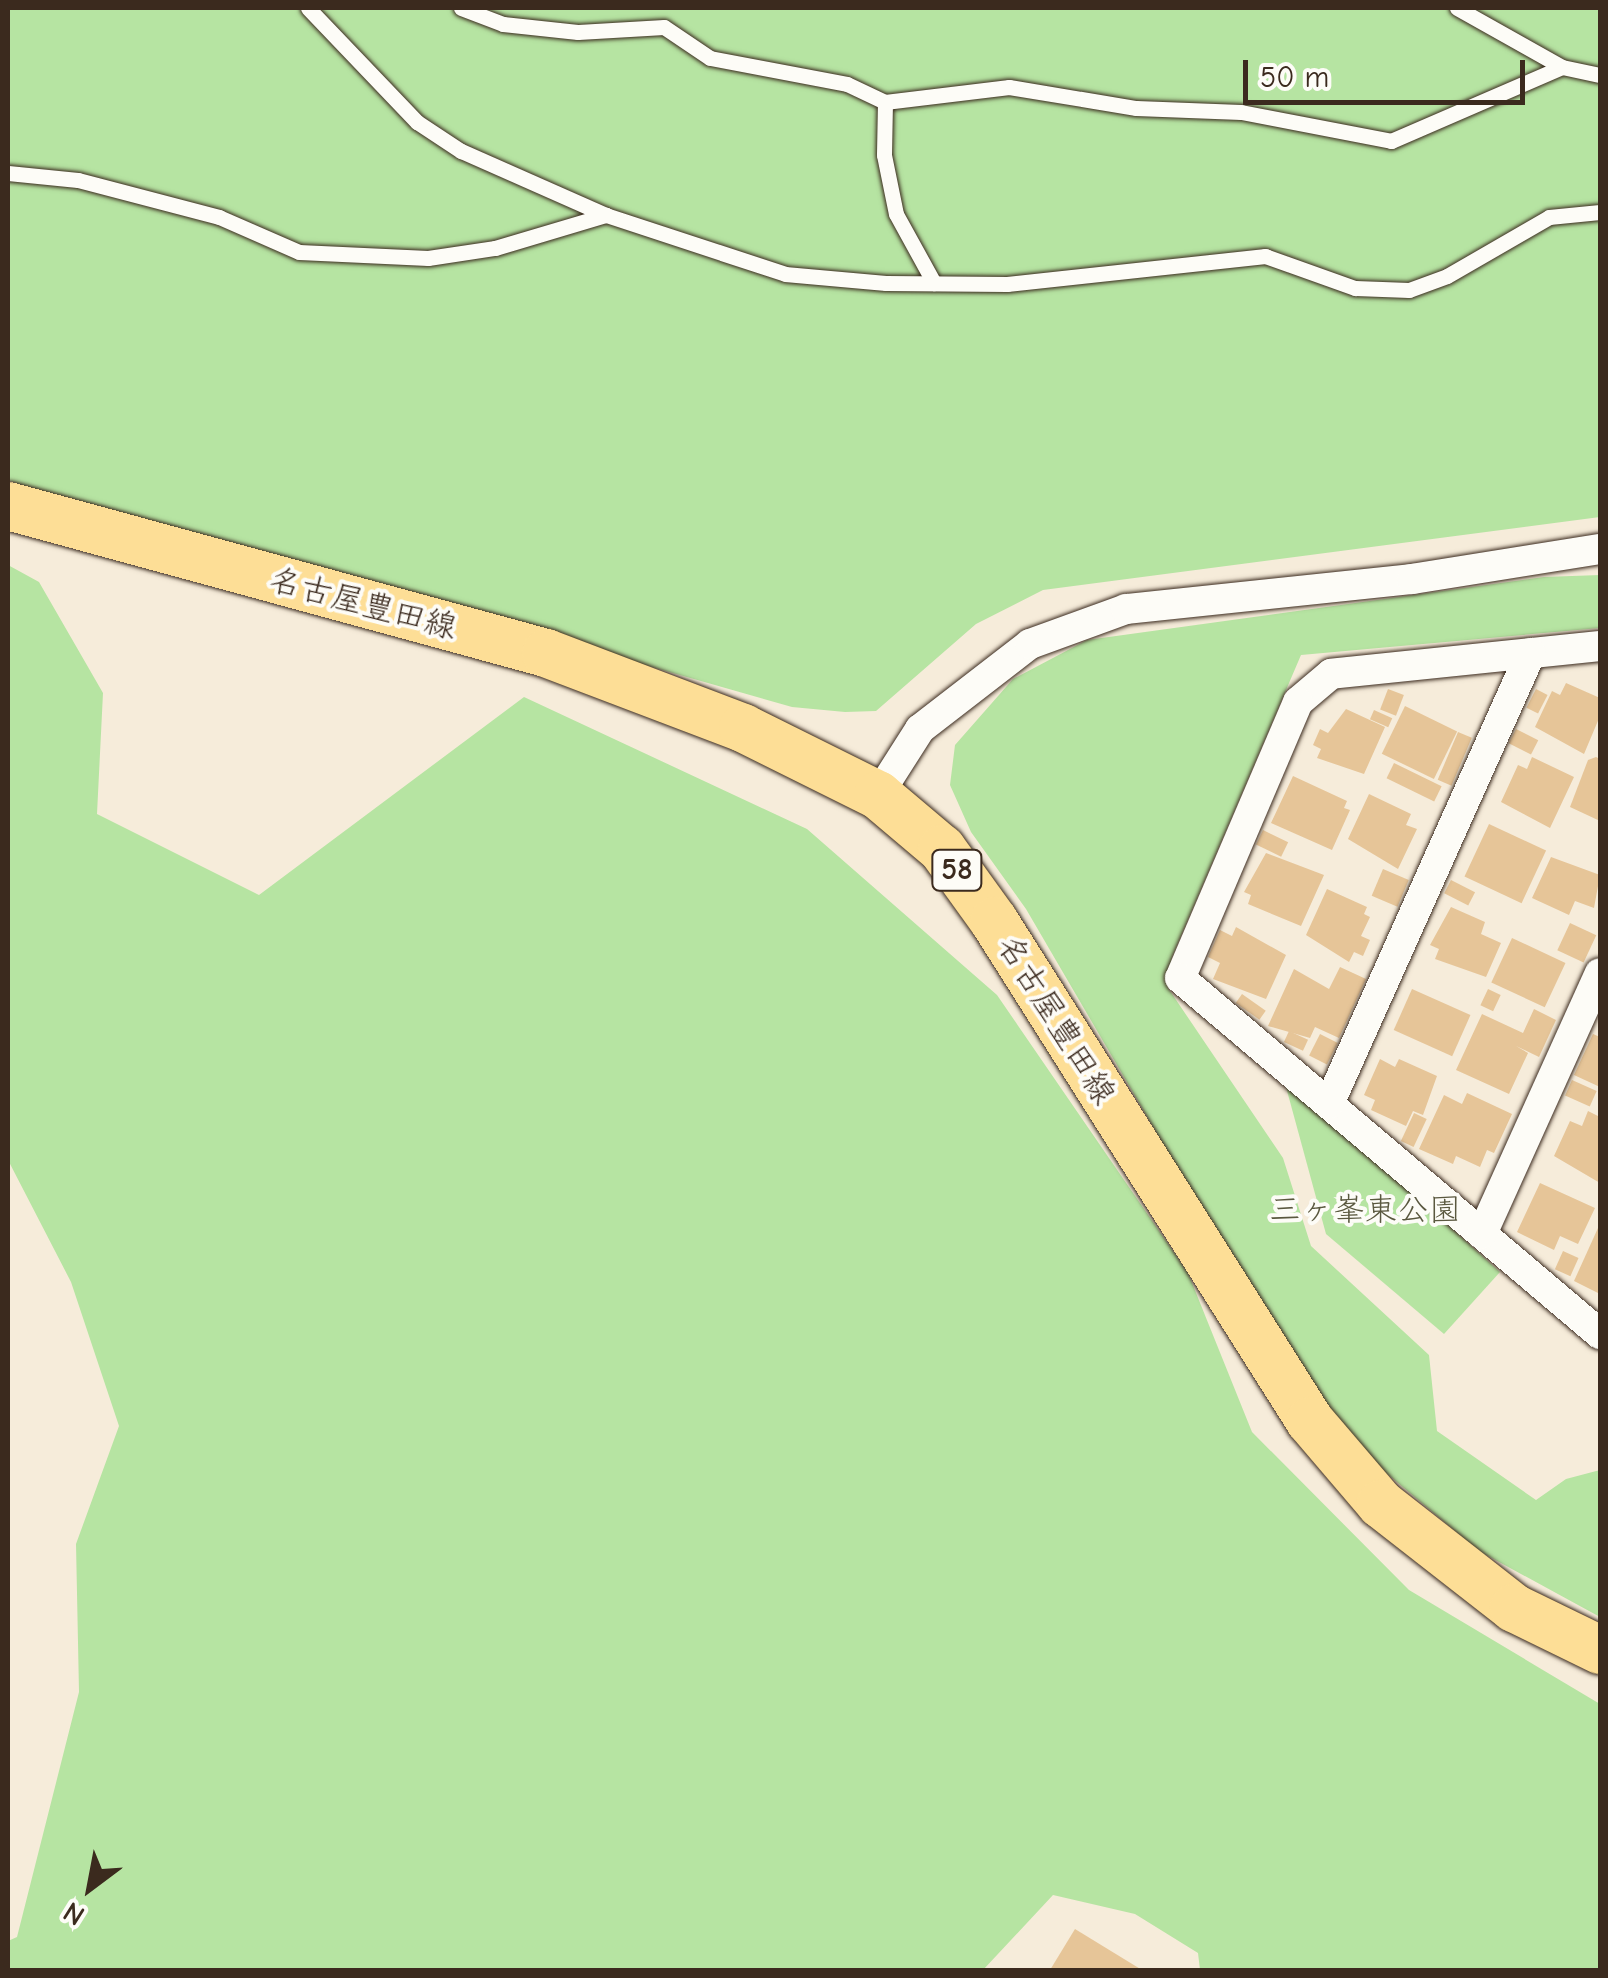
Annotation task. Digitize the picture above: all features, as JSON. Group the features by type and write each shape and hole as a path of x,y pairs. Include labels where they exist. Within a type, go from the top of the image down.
{"main road":[{"name":"名古屋豊田線","path":"8,506 546,653 743,728 878,795 942,849 994,921 1310,1421 1395,1516 1514,1608 1600,1650"}],"street":[{"path":"878,795 920,729 1030,644 1126,609 1412,579 1600,549"},
{"path":"1600,646 1331,674 1298,702 1180,978 1600,1334"},
{"path":"1330,1104 1531,654"},
{"path":"1482,1234 1600,973"}],"lane":[{"path":"308,8 417,122 461,150 606,215 784,274 1007,284 1264,256 1356,288 1409,290 1447,276 1548,217 1600,212"},
{"path":"461,8 503,24 578,32 664,27 710,58 847,84 886,102 1009,87 1136,108 1241,112 1391,142 1562,67"},
{"path":"1458,8 1562,67 1600,75"},
{"path":"886,102 884,155 896,214 934,283"},
{"path":"8,173 78,180 219,217 299,252 360,259 495,248 606,215"}],"green space":[{"path":"8,8 1600,8 1600,517 1043,590 976,624 876,711 845,712 792,707 46,494 8,480"},
{"path":"8,565 39,582 103,693 97,814 259,895 524,697 807,829 997,995 1188,1273 1252,1432 1409,1590 1600,1704 1600,1970 1200,1970 1198,1953 1135,1914 1053,1895 983,1970 8,1970 8,1941 17,1937 79,1692 76,1544 119,1426 71,1282 8,1160"},
{"path":"1600,575 1600,628 1301,655 1172,957 1168,988 1283,1158 1311,1246 1429,1355 1437,1431 1536,1500 1566,1479 1600,1470 1600,1617 1479,1551 1354,1446 1292,1365 1026,909 971,832 950,785 955,745 1013,679 1087,640 1544,577"},
{"name":"三ヶ峯東公園","path":"1283,1076 1500,1272 1444,1334 1326,1234"}],"building":[{"path":"1566,683 1600,698 1600,716 1584,754 1535,727 1552,691 1560,695"},
{"path":"1388,689 1404,695 1396,716 1380,710"},
{"path":"1536,689 1548,695 1538,714 1526,708"},
{"path":"1405,706 1457,731 1434,779 1382,754"},
{"path":"1346,709 1385,727 1364,774 1317,758 1321,749 1313,745 1320,729 1328,733"},
{"path":"1374,710 1392,718 1388,727 1370,719"},
{"path":"1516,729 1538,740 1531,755 1509,743"},
{"path":"1458,732 1472,738 1451,786 1438,780"},
{"path":"1532,757 1574,777 1550,828 1501,802 1518,765 1527,769"},
{"path":"1600,759 1600,821 1570,807 1588,760"},
{"path":"1394,763 1442,786 1434,802 1387,778"},
{"path":"1293,776 1347,801 1344,808 1350,810 1332,850 1271,823"},
{"path":"1369,794 1411,814 1406,825 1417,829 1398,869 1348,839"},
{"path":"1489,824 1546,851 1522,903 1464,877"},
{"path":"1263,830 1288,842 1281,857 1256,844"},
{"path":"1266,853 1324,875 1301,926 1248,904 1251,895 1244,892"},
{"path":"1551,857 1600,875 1594,908 1575,901 1569,915 1532,898"},
{"path":"1383,869 1409,880 1397,907 1372,896"},
{"path":"1451,880 1475,892 1468,906 1444,893"},
{"path":"1327,889 1367,907 1364,914 1370,917 1361,936 1370,940 1363,956 1354,952 1349,962 1306,935"},
{"path":"1451,907 1485,922 1481,934 1501,943 1486,977 1435,959 1439,949 1430,945"},
{"path":"1570,923 1596,935 1584,962 1557,950"},
{"path":"1236,927 1286,955 1266,999 1213,979 1220,963 1208,957 1220,930 1232,936"},
{"path":"1512,938 1565,963 1545,1007 1491,982"},
{"path":"1340,967 1366,979 1339,1038 1315,1027 1310,1038 1268,1026 1294,969 1329,989"},
{"path":"1412,989 1470,1015 1452,1056 1394,1030"},
{"path":"1488,989 1501,995 1493,1011 1480,1005"},
{"path":"1242,994 1266,1011 1259,1020 1236,1003"},
{"path":"1534,1009 1556,1020 1539,1057 1516,1046 1528,1053 1509,1094 1456,1070 1482,1014 1523,1033"},
{"path":"1289,1031 1308,1040 1303,1051 1284,1042"},
{"path":"1320,1034 1338,1043 1327,1064 1309,1055"},
{"path":"1593,1034 1600,1037 1600,1087 1574,1075"},
{"path":"1380,1059 1395,1067 1399,1059 1437,1076 1423,1115 1413,1111 1406,1126 1371,1110 1375,1100 1364,1095"},
{"path":"1572,1080 1597,1091 1590,1107 1565,1096"},
{"path":"1467,1093 1512,1114 1494,1153 1487,1150 1480,1167 1456,1156 1453,1164 1419,1149 1444,1095 1462,1104"},
{"path":"1588,1111 1600,1117 1600,1183 1554,1156 1570,1121 1582,1126"},
{"path":"1414,1113 1427,1119 1414,1147 1401,1141"},
{"path":"1540,1183 1595,1208 1578,1244 1560,1236 1554,1250 1517,1232"},
{"path":"1600,1230 1600,1294 1574,1281"},
{"path":"1563,1251 1579,1258 1570,1276 1555,1269"},
{"path":"1075,1929 1142,1970 1050,1970"}]}
